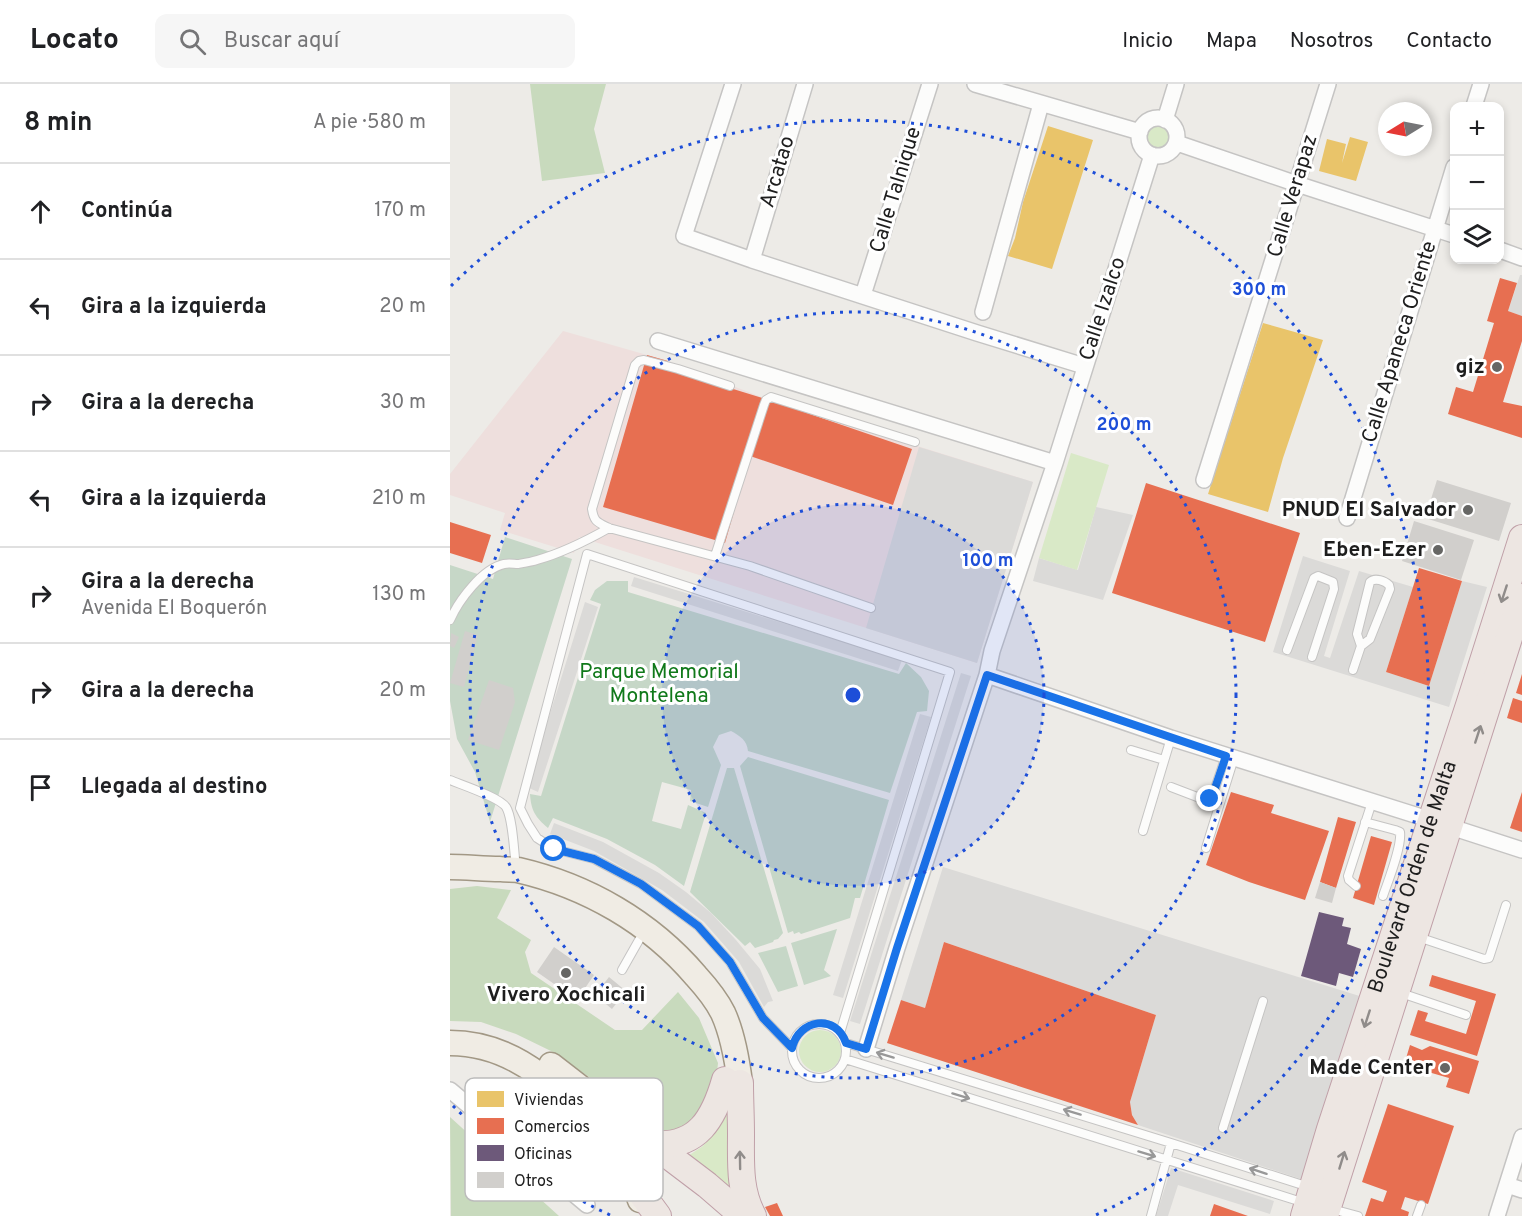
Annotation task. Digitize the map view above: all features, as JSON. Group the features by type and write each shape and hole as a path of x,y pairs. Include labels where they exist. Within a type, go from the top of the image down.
{"highway":[{"name":"Boulevard Orden de Malta","path":"1316,1207 1354,1119 1396,991 1413,935 1440,823 1522,538"},
{"name":"Boulevard Orden de Malta","path":"1316,1207 1330,1129 1388,898 1408,852 1440,823 1509,652 1520,612"},
{"path":"663,1145 686,1140 696,1134 706,1123 715,1108 731,1069"},
{"path":"731,1069 740,1169 747,1203 753,1216"},
{"path":"663,1152 743,1216"},
{"path":"647,1201 658,1216"}],"main road":[{"path":"450,867 551,894 604,916 639,940 674,968 708,1010 731,1069"},
{"path":"450,883 476,873 516,870 568,886 604,902 629,917 664,944 694,973 716,1001 731,1035 731,1069"},
{"path":"450,1027 485,1031 517,1042 568,1078"},
{"path":"450,1043 461,1043 507,1055 529,1066 545,1078"},
{"path":"640,1201 646,1216"}],"street":[{"path":"733,84 684,236 752,260 1084,366"},
{"name":"Arcatao","path":"752,260 805,84"},
{"name":"Calle Talnique","path":"863,295 930,84"},
{"path":"975,84 1012,89 1041,104 1140,132"},
{"path":"1166,120 1176,84"},
{"name":"Calle Verapaz","path":"1204,480 1328,84"},
{"path":"1475,102 1481,84"},
{"path":"983,312 1041,104"},
{"path":"1152,119 1166,120 1173,124 1178,134 1173,150 1159,157 1144,151 1140,141 1143,126 1152,119"},
{"path":"1177,143 1450,233"},
{"name":"Calle Izalco","path":"866,1049 987,675 1010,589 1055,463 1152,155"},
{"name":"Calle Apaneca Oriente","path":"1347,518 1450,182"},
{"path":"1504,251 1522,258"},
{"path":"658,340 1055,463"},
{"path":"987,675 1171,738 1522,850"},
{"path":"450,1090 465,1103"},
{"path":"1497,1216 1522,1137"},
{"path":"1507,1185 1522,1190"},
{"path":"582,1201 587,1205"}],"lane":[{"path":"730,386 678,369 644,360 639,361 635,365 592,509 594,519 609,528 750,566 871,608"},
{"path":"715,556 768,398 771,397 915,442"},
{"path":"450,620 477,581 489,571 505,564 537,560 580,544 609,528"},
{"path":"792,1048 763,1018 730,962 698,926 641,884 594,859 554,849 537,838 520,808 587,554 950,672 840,1033"},
{"path":"1287,650 1314,578 1318,576 1333,582 1334,588 1312,657"},
{"path":"1353,670 1361,646 1370,639 1390,589 1387,583 1376,580 1370,582 1357,634 1361,646"},
{"path":"1143,831 1171,738"},
{"path":"1131,750 1164,760"},
{"path":"1171,787 1205,800 1210,799 1230,757"},
{"path":"1206,848 1230,757"},
{"path":"450,780 500,801 507,808 516,870"},
{"path":"1356,886 1348,876 1372,802"},
{"path":"1365,822 1400,832 1408,852"},
{"path":"1413,935 1484,960 1489,958 1506,905"},
{"path":"622,970 639,940"},
{"path":"1396,991 1466,1015"},
{"path":"1223,1128 1263,1002"},
{"path":"815,1023 833,1027 846,1043 847,1050 842,1067 835,1074 827,1077 818,1079 810,1077 796,1066 792,1057 794,1040 799,1032 815,1023"},
{"path":"846,1043 1172,1143 1316,1207"},
{"path":"845,1059 1316,1207 1358,1216"},
{"path":"1151,1216 1172,1143"},
{"path":"1417,1216 1421,1204"}],"shaded area":[{"path":"1520,275 1522,275 1522,316 1508,311"},
{"path":"563,331 668,361 769,400 1033,482 977,663 579,537 574,553 500,530 505,513 450,495 450,474"},
{"path":"919,447 1033,482 977,663 866,628"},
{"path":"1096,507 1133,515 1103,600 1033,581 1039,558 1078,570"},
{"path":"1303,556 1350,571 1324,656 1330,658 1359,571 1413,587 1386,672 1429,686 1462,581 1487,587 1449,707 1273,652"},
{"path":"634,577 902,660 898,671 631,586"},
{"path":"585,602 598,607 538,792 527,787"},
{"path":"961,673 971,676 860,1024 850,1021"},
{"path":"920,714 931,717 843,998 833,995"},
{"path":"554,823 603,842 659,873 686,892 711,913 760,969 773,1001 768,1002 764,1007 739,962 704,922 662,890 594,851 550,834"},
{"path":"943,867 1366,998 1310,1182 1138,1125 1132,1115 1130,1102 1156,1015 944,942 925,1008 901,1000"},
{"path":"1171,1168 1274,1201 1270,1214 1178,1185 1168,1216 1156,1216"}],"green space":[{"path":"530,84 606,84 594,129 605,173 542,181"},
{"path":"1158,123 1168,127 1172,137 1168,147 1158,151 1148,147 1144,137 1148,127"},
{"path":"1071,453 1109,465 1077,570 1039,558"},
{"path":"505,537 572,559 490,822 475,772 457,739 450,701 450,565 493,579"},
{"name":"Parque Memorial Montelena","path":"607,581 628,581 628,592 899,674 906,663 921,677 929,691 927,711 917,712 890,793 748,751 745,741 731,731 719,735 713,747 721,765 708,807 690,801 691,790 662,782 652,821 681,829 688,805 706,813 684,886 655,865 607,839 553,818 548,828 534,813 530,794 541,796 601,604 590,600 595,590"},
{"path":"748,757 889,800 860,898 855,898 850,918 801,934 799,932 794,934 793,931 788,933 740,766"},
{"path":"727,768 734,768 783,933 773,942 755,948 750,942 745,946 690,892"},
{"path":"477,886 511,890 497,918 531,940 525,952 531,973 615,1030 642,1030 678,992 699,1018 718,1063 716,1081 688,1130 663,1132 663,1078 590,1078 553,1052 516,1034 481,1022 450,1021 450,889"},
{"path":"837,929 824,970 831,976 804,985 791,943"},
{"path":"786,946 798,986 778,992 758,953"},
{"path":"820,1030 834,1037 841,1051 834,1065 820,1072 806,1065 799,1051 806,1037"},
{"path":"730,1109 734,1198 685,1158 703,1146"},
{"path":"450,1117 465,1131 465,1201 542,1201 559,1216 451,1216"}],"building: Viviendas":[{"path":"1048,126 1093,140 1052,269 1008,256"},
{"path":"1350,137 1368,142 1356,181 1319,171 1327,139 1346,144 1342,163"},
{"path":"1263,323 1323,340 1283,458 1268,512 1208,494"}],"building: Comercios":[{"path":"1500,278 1517,283 1508,311 1522,316 1522,341 1503,402 1522,406 1522,438 1448,414 1456,387 1473,392 1494,323 1487,321"},
{"path":"647,355 668,361 665,368 769,400 912,449 893,505 750,456 725,543 603,507"},
{"path":"1146,483 1300,533 1265,642 1112,593"},
{"path":"450,522 491,535 482,563 450,553"},
{"path":"1419,568 1462,581 1429,686 1386,672"},
{"path":"1522,674 1522,695 1516,693"},
{"path":"1513,698 1522,701 1522,723 1507,718"},
{"path":"1231,792 1274,805 1271,813 1329,831 1305,900 1206,865"},
{"path":"1522,792 1522,832 1510,828"},
{"path":"1338,817 1356,822 1336,888 1320,882"},
{"path":"1371,836 1392,842 1374,905 1353,898"},
{"path":"944,942 1156,1015 1130,1102 1132,1115 1138,1125 887,1043 901,1000 925,1008"},
{"path":"1432,975 1496,994 1477,1056 1410,1035 1418,1010 1428,1013 1425,1021 1466,1034 1476,1001 1429,986"},
{"name":"Made Center","path":"1410,1045 1422,1050 1430,1046 1479,1061 1469,1094 1446,1087 1449,1078 1404,1065"},
{"path":"1388,1104 1454,1126 1428,1204 1405,1197 1401,1209 1409,1212 1408,1216 1365,1216 1371,1198 1383,1202 1387,1191 1362,1182"},
{"path":"777,1203 783,1216 770,1216 765,1207"},
{"path":"1214,1204 1248,1216 1210,1216"}],"building: Oficinas":[{"path":"1319,912 1344,918 1342,926 1351,928 1347,944 1361,949 1353,977 1339,973 1336,986 1301,976"}],"building: Otros":[{"name":"PNUD El Salvador","path":"1437,480 1511,503 1499,541 1425,518"},
{"name":"Eben-Ezer","path":"1414,521 1474,540 1461,580 1402,561"},
{"path":"465,631 478,635 464,687 450,683"},
{"path":"451,633 459,637 454,648 450,646"},
{"path":"489,680 513,688 515,702 499,750 468,740"},
{"path":"1320,882 1336,888 1332,903 1315,898"},
{"name":"Vivero Xochicali","path":"554,947 594,975 577,1000 537,972"},
{"path":"609,977 626,991 612,1009 595,995"}],"place":[{"name":"giz","path":"1497,367"},
{"name":"PNUD El Salvador","path":"1468,510"},
{"name":"Eben-Ezer","path":"1438,550"},
{"name":"Vivero Xochicali","path":"566,973"},
{"name":"Made Center","path":"1445,1068"}],"route":[{"path":"554,849 594,859 641,884 698,926 730,962 763,1018 792,1048 799,1032 815,1023 833,1027 846,1043 866,1049 987,675 1226,756 1210,799"}]}
